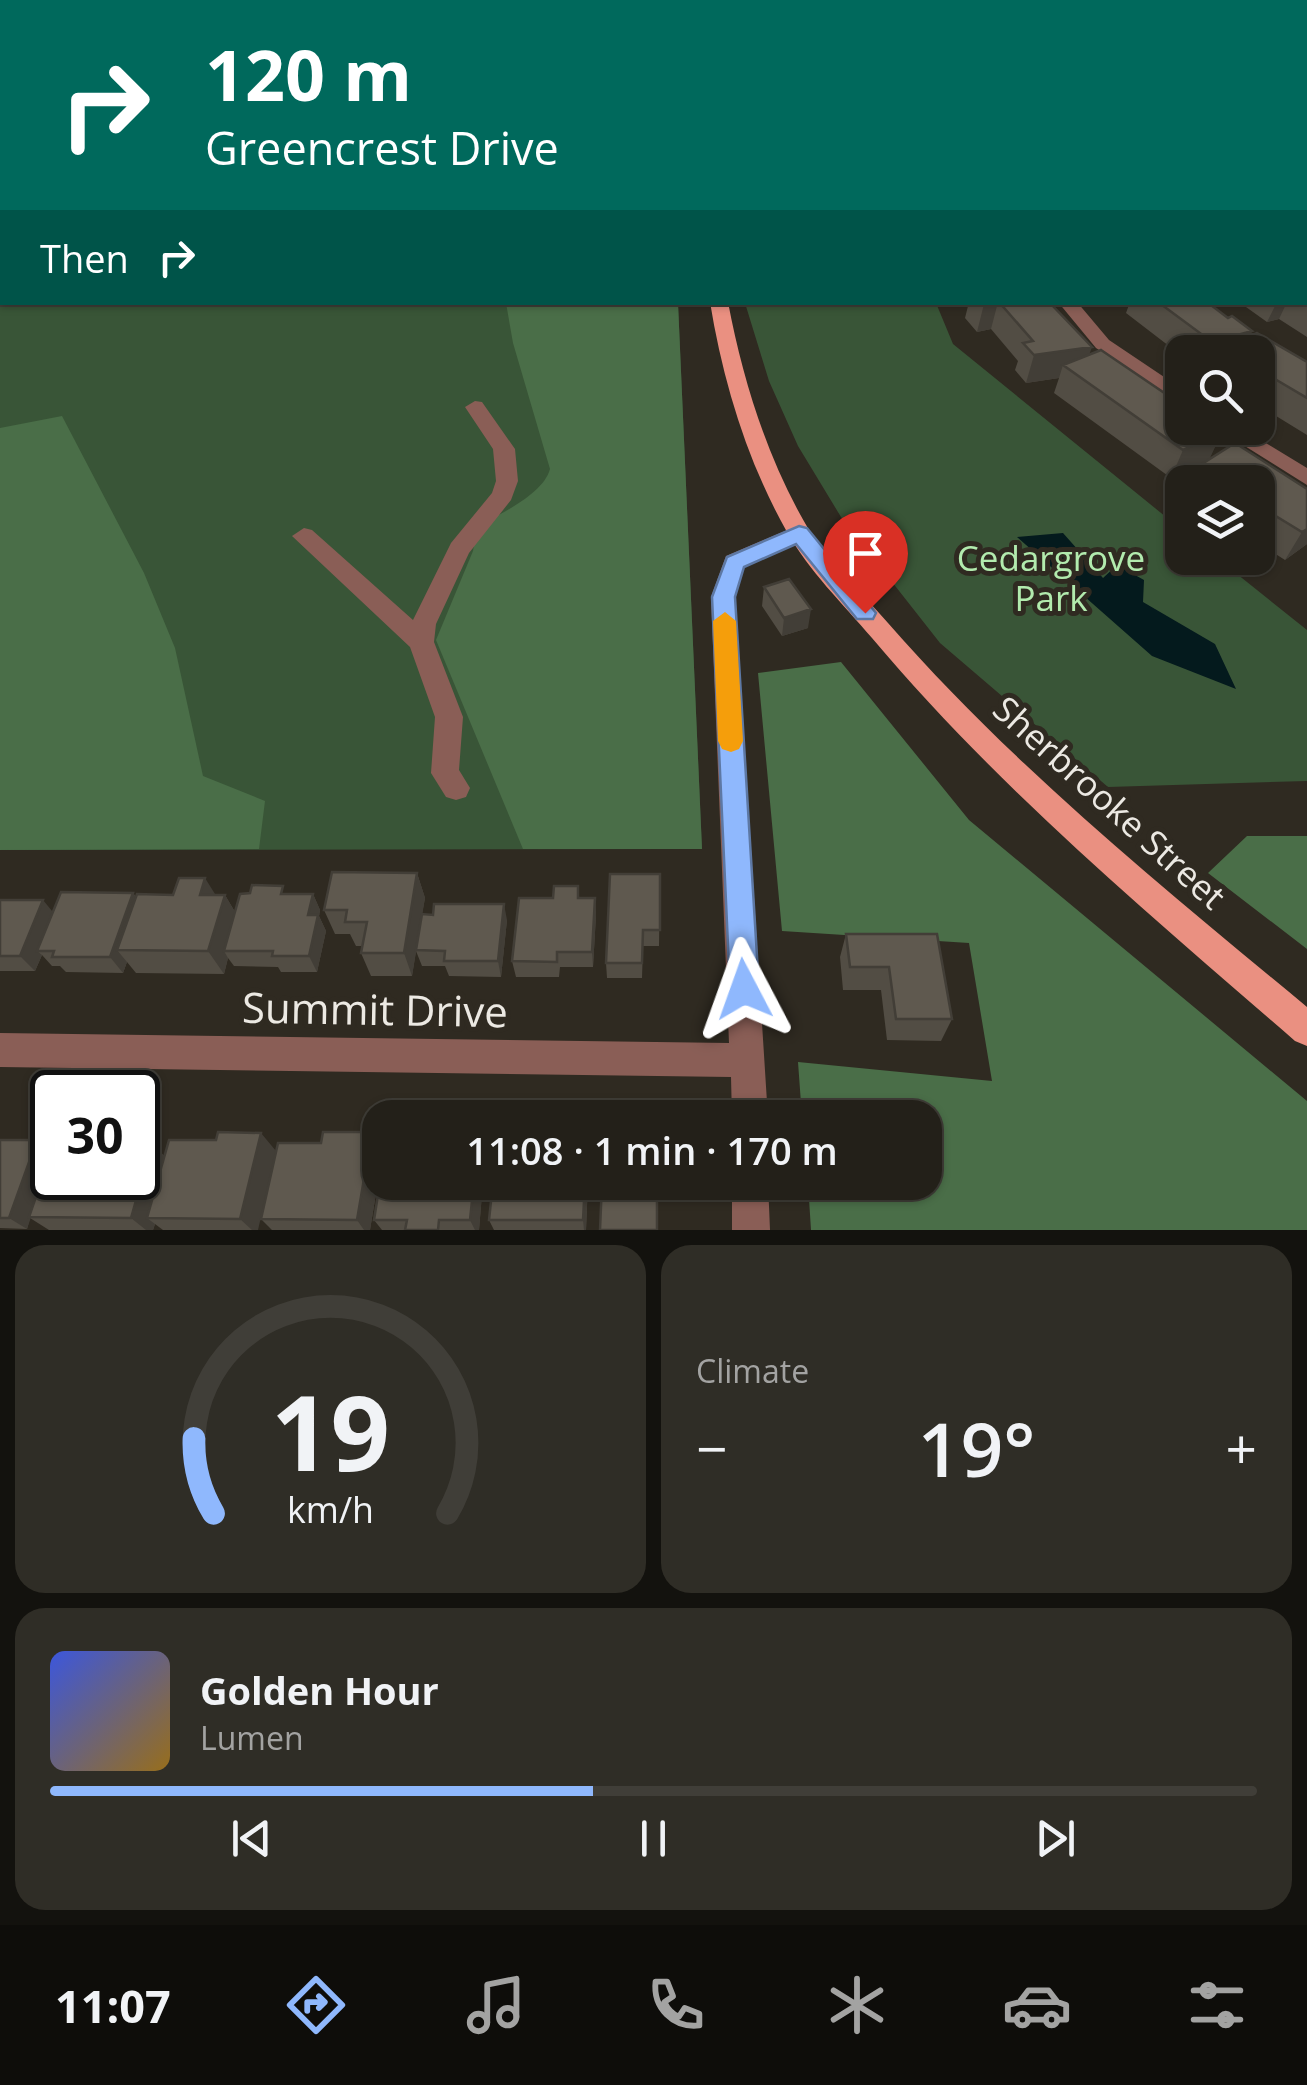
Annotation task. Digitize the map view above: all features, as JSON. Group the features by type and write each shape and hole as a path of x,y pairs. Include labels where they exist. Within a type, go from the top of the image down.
{"main road":[{"name":"Sherbrooke Street","path":"719,305 725,346 799,534 902,658 1033,795 1307,1029"}],"street":[{"path":"1068,305 1073,314 1122,358 1165,387"},
{"path":"456,788 445,774 449,717 421,642 422,624 459,549 504,495 504,448 476,408"},
{"path":"1255,445 1307,478"},
{"path":"750,1100 724,597 734,562 799,534"},
{"path":"304,536 421,642"},
{"name":"Summit Drive","path":"0,1050 749,1060"},
{"path":"750,1200 751,1230"}],"green space":[{"path":"0,305 678,305 702,849 0,850"},
{"path":"506,305 678,305 702,849 523,849 436,640 473,551 477,527 530,495 550,469 513,343"},
{"name":"Cedargrove Park","path":"746,305 937,305 953,344 1165,516 1165,575 1238,575 1307,630 1307,781 1108,787 940,643 841,517 798,446 769,381"},
{"path":"62,416 144,573 175,648 203,776 265,801 259,849 0,850 0,428"},
{"path":"841,662 969,820 1307,1101 1307,1230 811,1230 809,1200 942,1200 942,1100 801,1100 798,1062 992,1081 969,943 782,931 758,673"},
{"path":"1247,836 1307,836 1307,949 1208,873"}],"water":[{"path":"1063,533 1103,578 1117,565 1144,580 1143,602 1215,644 1236,689 1152,656 1017,537"}],"building":[{"path":"1002,305 1052,305 1092,347 1034,355 1023,343 1033,341"},
{"path":"1162,305 1211,305 1252,331 1203,335"},
{"path":"1275,343 1307,362 1307,398 1275,379"},
{"path":"1101,350 1165,393 1165,437 1063,365"},
{"path":"1238,445 1269,465 1204,465"},
{"path":"1275,469 1307,489 1307,529 1302,532 1275,516"},
{"path":"789,579 811,609 784,618 764,587"},
{"path":"332,872 417,873 404,953 361,953 367,922 345,922 347,910 324,910"},
{"path":"610,874 660,874 660,930 643,930 642,963 606,963"},
{"path":"179,878 205,878 200,895 225,895 208,951 117,950 137,894 173,895"},
{"path":"252,885 283,886 281,894 313,894 308,915 318,915 309,956 224,951 240,894 250,893"},
{"path":"554,886 578,886 578,898 595,898 592,952 557,952 557,962 512,961 519,898 553,898"},
{"path":"61,892 133,893 110,957 52,957 54,951 37,951"},
{"path":"0,900 43,900 20,956 0,956"},
{"path":"434,904 504,904 498,961 444,961 445,951 416,950 422,914 433,915"},
{"path":"846,934 937,934 952,1019 896,1019 889,967 850,967"},
{"path":"218,1132 261,1133 240,1219 147,1218 152,1200 160,1200 160,1172 169,1140 216,1140"},
{"path":"323,1132 362,1132 362,1191 357,1220 261,1219 278,1143 321,1143"},
{"path":"0,1140 30,1140 30,1160 9,1218 0,1218"},
{"path":"35,1200 136,1200 131,1218 29,1217"},
{"path":"377,1200 472,1200 470,1220 439,1220 438,1230 405,1230 407,1220 374,1220"},
{"path":"491,1200 584,1200 583,1220 489,1220"},
{"path":"601,1200 657,1200 657,1230 600,1230"}],"slow traffic":[{"path":"725,621 731,741"}],"route":[{"path":"744,989 724,597 734,562 799,534 865,613"}]}
